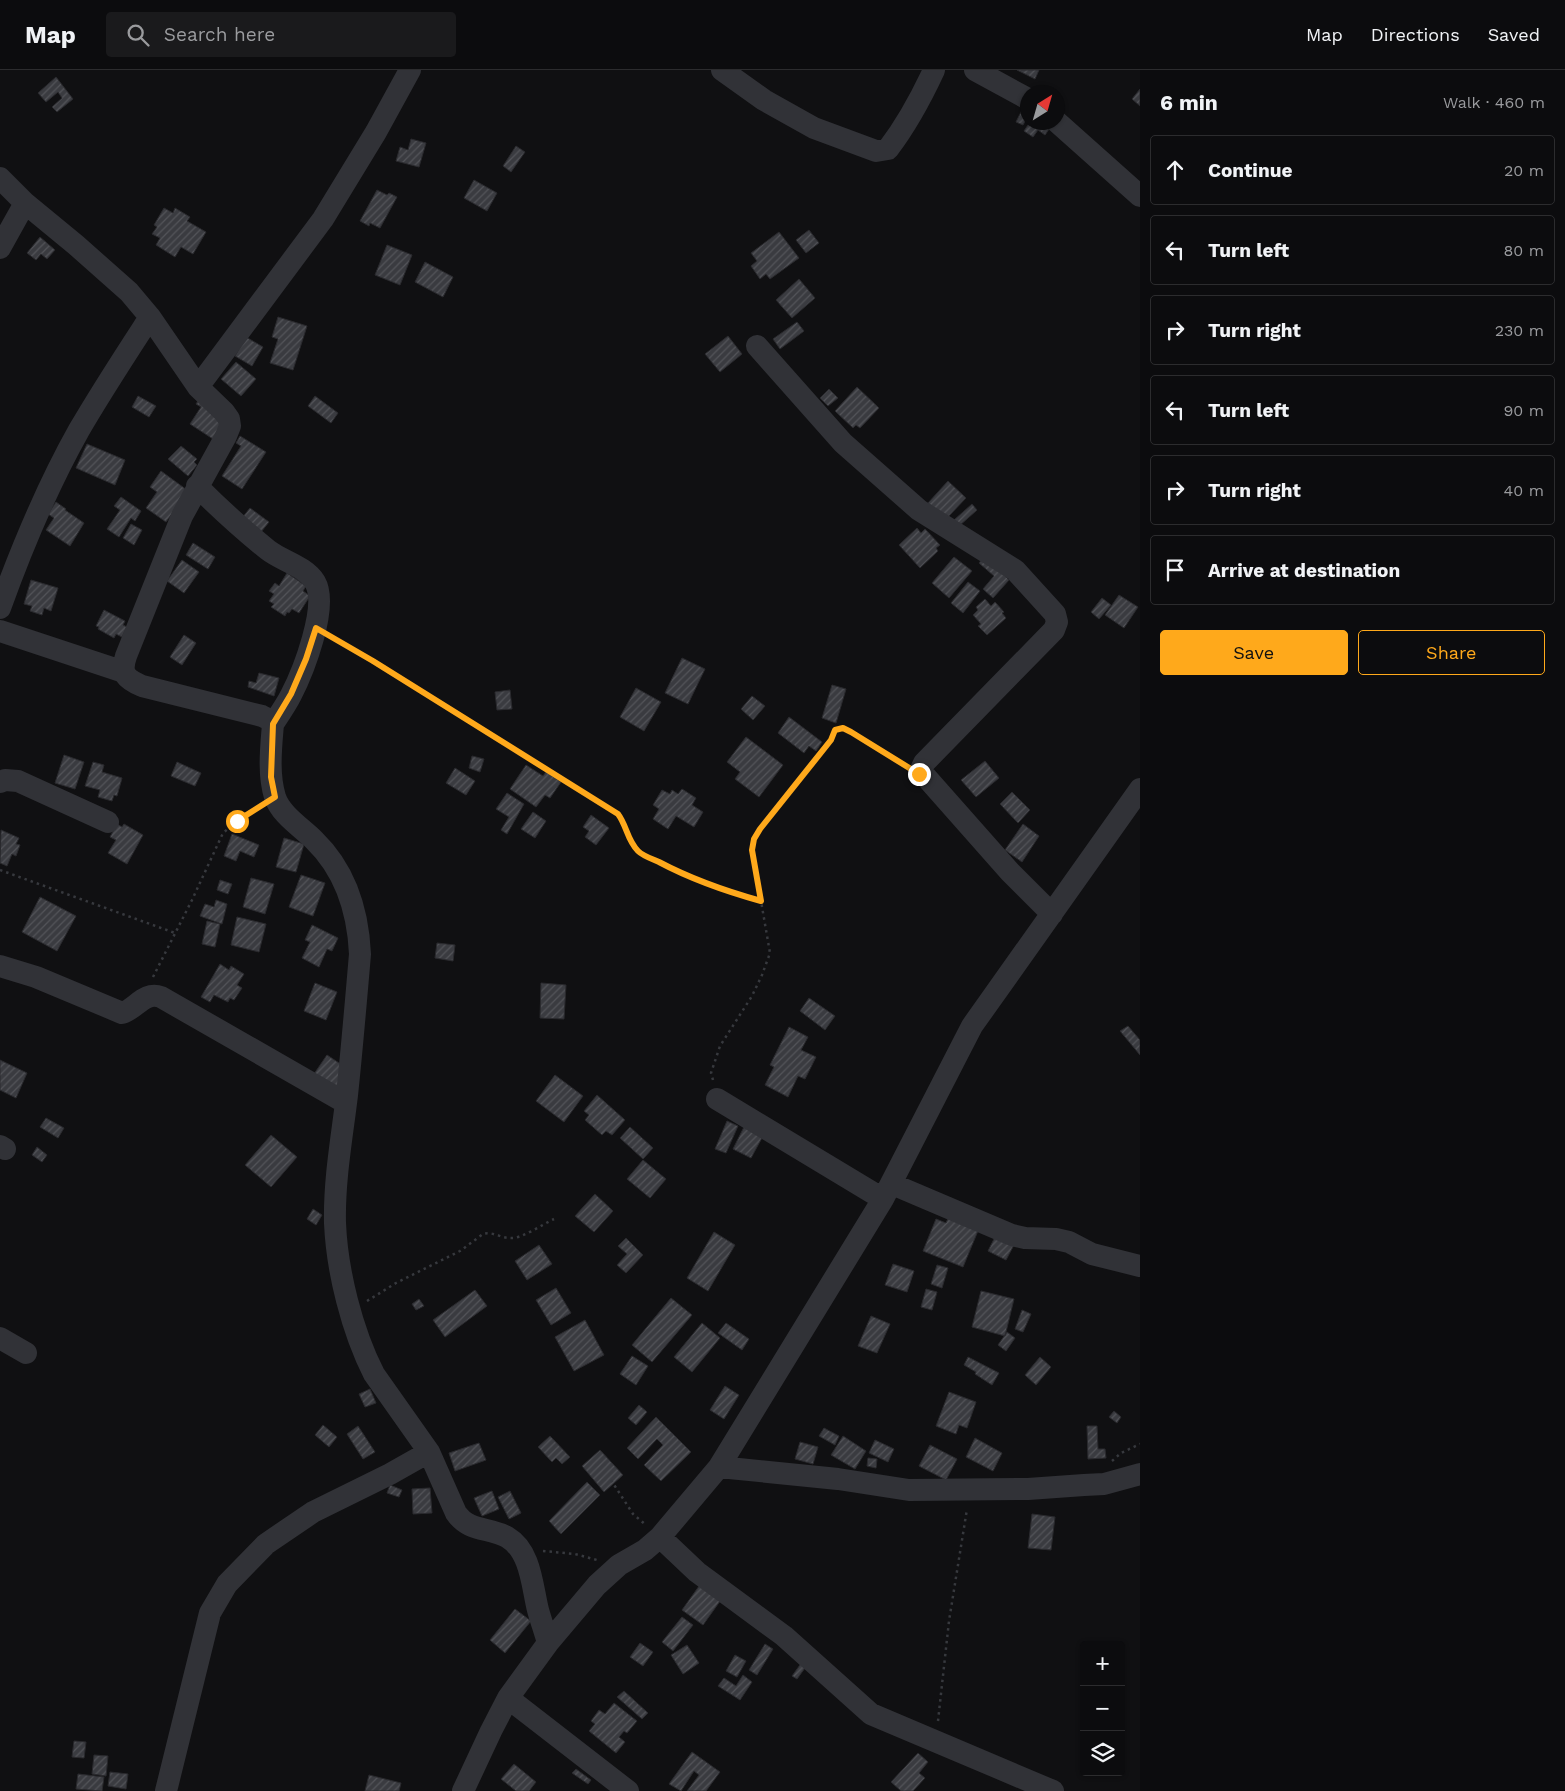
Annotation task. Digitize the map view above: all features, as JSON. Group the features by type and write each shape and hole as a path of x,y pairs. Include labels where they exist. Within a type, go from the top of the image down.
{"street":[{"path":"198,387 324,219 376,132 410,70"},
{"path":"722,70 764,100 814,128 876,151 888,149 897,137 914,112 934,70"},
{"path":"975,70 1020,95"},
{"path":"1065,129 1140,196"},
{"path":"0,178 25,203 122,286 150,317 198,387 224,412 230,423 211,465 197,486 182,516 123,664 124,672 130,680 142,686 262,716 273,724"},
{"path":"0,248 25,203"},
{"path":"0,608 19,555 49,489 84,422 150,317"},
{"path":"757,346 843,444 919,510 1015,570 1054,614 1057,622 1054,630 924,763 919,774 926,777 1010,872 1052,914"},
{"path":"197,486 235,523 270,552 297,566 315,582 319,592 320,607 316,628 306,659 291,694 273,724 271,777 275,797 284,812 332,859 350,895 356,921 360,954 346,1103 338,1159 335,1223 343,1283 361,1346 374,1374 429,1452 456,1513 461,1520 469,1525 501,1534 514,1542 522,1552 548,1643"},
{"path":"0,631 124,672"},
{"path":"0,782 5,780 18,781 108,822"},
{"path":"462,1791 508,1698 548,1643 597,1585 619,1565 645,1550 660,1537 719,1468 887,1192 972,1026 1140,789"},
{"path":"0,966 36,977 122,1014 142,1000 153,996 161,997 346,1103"},
{"path":"717,1099 887,1192 1012,1235 1069,1242 1092,1254 1140,1266"},
{"path":"0,1338 26,1353"},
{"path":"166,1791 210,1613 227,1584 266,1544 312,1512 390,1474 429,1452"},
{"path":"719,1468 838,1479 909,1490 1028,1489 1104,1484 1140,1474"},
{"path":"660,1537 697,1572 784,1636 871,1714 1053,1791"},
{"path":"508,1698 628,1791"}],"path":[{"path":"316,628 381,666 618,814 625,823 626,833 630,842 640,853 678,872 728,892 761,901"},
{"path":"717,1099 711,1073 720,1046 752,996 770,953 752,850 754,839 760,829 831,740 835,730 843,728 851,732 919,774"},
{"path":"142,1000 224,833 237,821 275,797"},
{"path":"0,870 175,933"},
{"path":"351,1311 396,1283 460,1251 479,1235 486,1232 506,1238 517,1238 554,1219"},
{"path":"611,1480 634,1514 660,1537"},
{"path":"936,1742 949,1621 970,1490"},
{"path":"522,1552 537,1551 575,1554 619,1565"}],"building":[{"path":"1017,70 1039,70 1035,79"},
{"path":"56,77 73,99 57,112 52,107 62,98 58,92 46,102 38,93"},
{"path":"1140,89 1140,106 1132,99"},
{"path":"1020,114 1020,124 1016,122"},
{"path":"1025,130 1038,130 1033,137"},
{"path":"1038,130 1048,130 1045,135"},
{"path":"411,139 426,143 419,167 396,161 400,147 408,150"},
{"path":"516,146 525,152 511,172 503,166"},
{"path":"474,180 497,193 487,211 464,198"},
{"path":"377,190 397,197 380,228 370,223 369,226 360,221"},
{"path":"164,208 173,213 175,208 190,217 187,221 206,232 193,254 181,247 175,257 156,245 160,238 152,234 157,227 154,225"},
{"path":"809,230 819,243 806,253 796,240"},
{"path":"779,232 799,258 770,279 766,274 760,279 751,266 757,261 751,253"},
{"path":"40,237 55,250 47,259 41,254 36,260 27,253"},
{"path":"387,245 412,255 400,285 375,275"},
{"path":"425,262 453,277 443,297 415,282"},
{"path":"799,279 815,298 792,318 776,300"},
{"path":"278,317 307,326 293,370 270,363 278,339 272,337"},
{"path":"797,322 804,331 780,349 773,339"},
{"path":"728,336 742,354 720,372 705,354"},
{"path":"246,337 263,347 252,366 235,356"},
{"path":"236,362 256,379 241,396 221,379"},
{"path":"857,387 879,408 860,428 856,425 853,428 835,411"},
{"path":"829,389 838,398 828,406 820,398"},
{"path":"202,395 226,421 213,439 190,424 201,407 196,404"},
{"path":"138,396 156,406 149,417 132,407"},
{"path":"315,396 338,413 331,423 308,406"},
{"path":"240,436 266,452 242,489 222,476 241,446 236,443"},
{"path":"87,444 125,460 115,485 76,468"},
{"path":"181,446 197,459 194,462 197,465 188,476 168,459"},
{"path":"161,471 191,493 166,522 146,508 157,492 150,487"},
{"path":"948,481 966,498 946,519 928,503"},
{"path":"121,497 141,511 135,521 131,518 119,537 107,529 120,510 114,506"},
{"path":"56,502 84,523 70,546 46,530 54,518 48,514"},
{"path":"972,504 977,510 959,526 954,520"},
{"path":"250,508 269,522 261,532 242,518"},
{"path":"131,524 142,530 134,545 123,538"},
{"path":"917,528 921,533 925,529 940,545 936,548 938,551 920,568 899,545"},
{"path":"193,543 215,557 208,569 186,555"},
{"path":"985,556 1009,580 993,598 983,589 994,576 979,563"},
{"path":"954,557 972,571 949,598 932,583"},
{"path":"182,560 199,572 184,593 167,581"},
{"path":"287,573 306,586 303,591 310,596 299,613 292,609 285,616 271,607 274,604 269,601 274,594 269,591 275,583 279,586"},
{"path":"31,580 58,588 51,611 44,608 42,615 30,611 32,606 24,604"},
{"path":"968,582 980,591 963,613 951,603"},
{"path":"1119,595 1138,607 1124,628 1105,615"},
{"path":"1102,598 1111,605 1099,619 1091,612"},
{"path":"985,599 991,606 995,602 1004,612 1002,613 1006,618 987,635 978,626 981,624 973,615 978,610 976,607"},
{"path":"104,610 125,621 123,625 127,627 122,637 116,634 114,638 96,626"},
{"path":"184,635 196,643 182,665 170,657"},
{"path":"682,658 705,669 688,704 665,693"},
{"path":"259,673 279,678 274,696 248,687 249,681 256,683"},
{"path":"832,685 846,689 836,723 822,718"},
{"path":"636,688 661,702 644,731 620,717"},
{"path":"510,690 512,709 497,710 495,692"},
{"path":"752,696 765,706 753,720 741,709"},
{"path":"789,717 822,742 816,751 809,746 804,753 778,733"},
{"path":"746,737 783,765 759,797 735,779 740,772 727,762"},
{"path":"64,755 84,762 75,789 55,783"},
{"path":"472,756 484,759 480,772 469,768"},
{"path":"985,761 999,778 976,797 961,780"},
{"path":"93,762 104,765 102,772 122,778 117,796 114,795 112,801 98,797 100,790 85,786"},
{"path":"177,762 201,773 195,786 171,776"},
{"path":"526,765 543,776 546,772 561,782 550,798 545,795 536,807 510,789"},
{"path":"455,768 475,781 466,795 446,783"},
{"path":"682,789 696,798 692,805 703,812 694,827 676,816 668,829 653,819 659,809 653,805 662,790 670,794 672,790 678,794"},
{"path":"1012,792 1030,810 1018,823 1000,804"},
{"path":"507,793 524,804 507,834 501,830 509,817 496,809"},
{"path":"533,812 546,821 535,838 521,829"},
{"path":"591,815 609,828 596,845 585,837 589,831 583,827"},
{"path":"117,824 122,827 124,824 143,835 127,864 108,853 116,840 110,837"},
{"path":"1023,824 1039,836 1022,862 1005,850"},
{"path":"1,830 19,838 16,844 20,845 16,856 12,854 7,866 0,863"},
{"path":"232,834 259,845 254,857 240,851 236,861 224,856"},
{"path":"284,838 304,844 296,872 276,867"},
{"path":"301,875 325,883 313,916 289,907"},
{"path":"251,878 274,884 265,914 243,907"},
{"path":"220,880 232,884 228,894 217,890"},
{"path":"40,897 76,916 57,951 22,932"},
{"path":"216,900 227,904 222,924 200,916 205,904 214,907"},
{"path":"237,917 266,924 259,952 231,945"},
{"path":"207,921 220,924 215,947 202,944"},
{"path":"312,925 338,938 332,951 327,949 319,967 302,958 310,942 305,940"},
{"path":"437,943 455,945 453,961 435,958"},
{"path":"220,964 229,970 231,966 244,974 237,985 242,988 234,1000 230,998 228,1002 214,995 210,1002 201,997"},
{"path":"315,983 337,992 326,1020 304,1011"},
{"path":"541,983 566,985 564,1019 540,1018"},
{"path":"809,998 835,1016 825,1030 800,1011"},
{"path":"1128,1026 1140,1040 1140,1055 1120,1031"},
{"path":"789,1027 808,1037 801,1050 816,1057 805,1079 798,1076 788,1097 765,1085 774,1067 770,1065"},
{"path":"327,1055 348,1069 335,1089 314,1074"},
{"path":"0,1060 27,1073 16,1098 0,1090"},
{"path":"555,1075 583,1096 564,1122 536,1101"},
{"path":"597,1095 625,1120 612,1135 606,1131 602,1135 585,1120 589,1115 584,1111"},
{"path":"46,1118 64,1128 58,1138 40,1127"},
{"path":"727,1121 738,1126 726,1153 715,1149"},
{"path":"630,1127 653,1148 643,1159 620,1138"},
{"path":"744,1127 763,1136 751,1158 733,1149"},
{"path":"271,1135 297,1157 271,1187 245,1165"},
{"path":"37,1147 47,1155 42,1162 32,1155"},
{"path":"643,1160 666,1179 650,1198 627,1179"},
{"path":"595,1194 613,1211 594,1232 575,1216"},
{"path":"313,1209 322,1215 316,1225 307,1219"},
{"path":"950,1214 980,1226 963,1267 923,1251 936,1219 946,1223"},
{"path":"714,1232 735,1245 708,1291 687,1278"},
{"path":"997,1233 1015,1243 1006,1260 988,1251"},
{"path":"626,1238 643,1255 626,1273 617,1265 627,1254 618,1246"},
{"path":"539,1245 552,1264 527,1280 515,1261"},
{"path":"893,1264 914,1271 907,1292 885,1285"},
{"path":"937,1265 948,1268 942,1288 931,1284"},
{"path":"556,1288 571,1313 551,1325 536,1300"},
{"path":"926,1289 937,1292 932,1310 921,1307"},
{"path":"475,1290 487,1306 445,1337 433,1320"},
{"path":"981,1291 1014,1299 1005,1336 972,1327"},
{"path":"671,1298 692,1315 652,1362 632,1345"},
{"path":"419,1299 424,1306 416,1310 412,1304"},
{"path":"1022,1310 1031,1314 1023,1332 1015,1329"},
{"path":"871,1316 890,1324 877,1353 858,1346"},
{"path":"585,1320 604,1355 574,1371 555,1337"},
{"path":"702,1323 720,1338 692,1372 674,1357"},
{"path":"726,1323 749,1339 742,1350 718,1333"},
{"path":"1007,1332 1015,1338 1006,1351 998,1345"},
{"path":"632,1356 648,1366 636,1385 620,1374"},
{"path":"968,1357 999,1373 992,1385 964,1365"},
{"path":"1040,1357 1051,1367 1036,1385 1025,1375"},
{"path":"725,1386 739,1395 724,1419 710,1410"},
{"path":"370,1389 376,1403 365,1407 359,1394"},
{"path":"949,1392 976,1402 967,1428 959,1425 956,1434 936,1426"},
{"path":"639,1405 647,1412 636,1425 628,1418"},
{"path":"1114,1411 1121,1417 1117,1423 1109,1417"},
{"path":"656,1417 691,1452 661,1481 644,1465 663,1445 657,1439 638,1459 627,1448"},
{"path":"323,1425 337,1437 329,1447 315,1435"},
{"path":"358,1426 375,1452 363,1459 347,1434"},
{"path":"1087,1426 1097,1426 1098,1449 1105,1449 1106,1458 1088,1459"},
{"path":"824,1428 839,1436 835,1445 819,1436"},
{"path":"550,1436 570,1457 562,1464 556,1458 552,1462 538,1447"},
{"path":"843,1436 866,1451 855,1469 831,1455"},
{"path":"975,1438 1002,1453 993,1471 966,1457"},
{"path":"875,1440 894,1449 888,1462 869,1453"},
{"path":"800,1442 818,1447 813,1464 795,1459"},
{"path":"479,1443 486,1460 455,1471 449,1453"},
{"path":"930,1445 957,1459 946,1480 919,1466"},
{"path":"600,1450 623,1475 604,1492 582,1466"},
{"path":"868,1458 877,1459 876,1468 867,1466"},
{"path":"587,1482 600,1495 561,1534 549,1521"},
{"path":"390,1485 402,1490 399,1497 387,1493"},
{"path":"430,1488 432,1513 413,1514 412,1489"},
{"path":"492,1491 499,1509 482,1516 474,1498"},
{"path":"510,1491 521,1513 509,1519 498,1497"},
{"path":"1032,1514 1055,1517 1051,1550 1028,1548"},
{"path":"702,1582 723,1597 703,1625 682,1610"},
{"path":"515,1609 531,1621 505,1653 490,1640"},
{"path":"682,1617 693,1625 673,1651 662,1642"},
{"path":"640,1643 653,1652 643,1666 630,1657"},
{"path":"765,1644 773,1649 757,1675 749,1670"},
{"path":"687,1645 699,1663 683,1674 671,1655"},
{"path":"735,1655 746,1661 737,1677 726,1671"},
{"path":"805,1658 810,1661 797,1679 792,1676"},
{"path":"743,1675 752,1682 740,1700 718,1686 724,1678 736,1686"},
{"path":"624,1691 648,1713 642,1719 617,1697"},
{"path":"614,1703 637,1721 627,1733 624,1731 619,1737 625,1742 616,1753 589,1731 595,1724 591,1721 599,1710 605,1714"},
{"path":"74,1741 86,1742 84,1758 72,1757"},
{"path":"692,1752 720,1772 706,1791 687,1791 699,1775 694,1771 681,1791 669,1784"},
{"path":"918,1753 928,1762 919,1773 925,1778 913,1791 901,1791 891,1782"},
{"path":"94,1755 108,1756 106,1776 92,1774"},
{"path":"514,1764 536,1782 529,1791 516,1791 501,1779"},
{"path":"576,1769 591,1780 588,1784 572,1773"},
{"path":"110,1772 128,1774 126,1789 108,1786"},
{"path":"78,1774 104,1777 102,1791 76,1789"},
{"path":"369,1775 401,1783 399,1791 365,1791"}],"route":[{"path":"237,821 275,797 271,777 273,724 291,694 306,659 316,628 373,661 618,814 625,823 626,833 630,842 640,853 678,872 728,892 761,901 752,850 754,839 831,740 835,730 843,728 851,732 919,774"}]}
